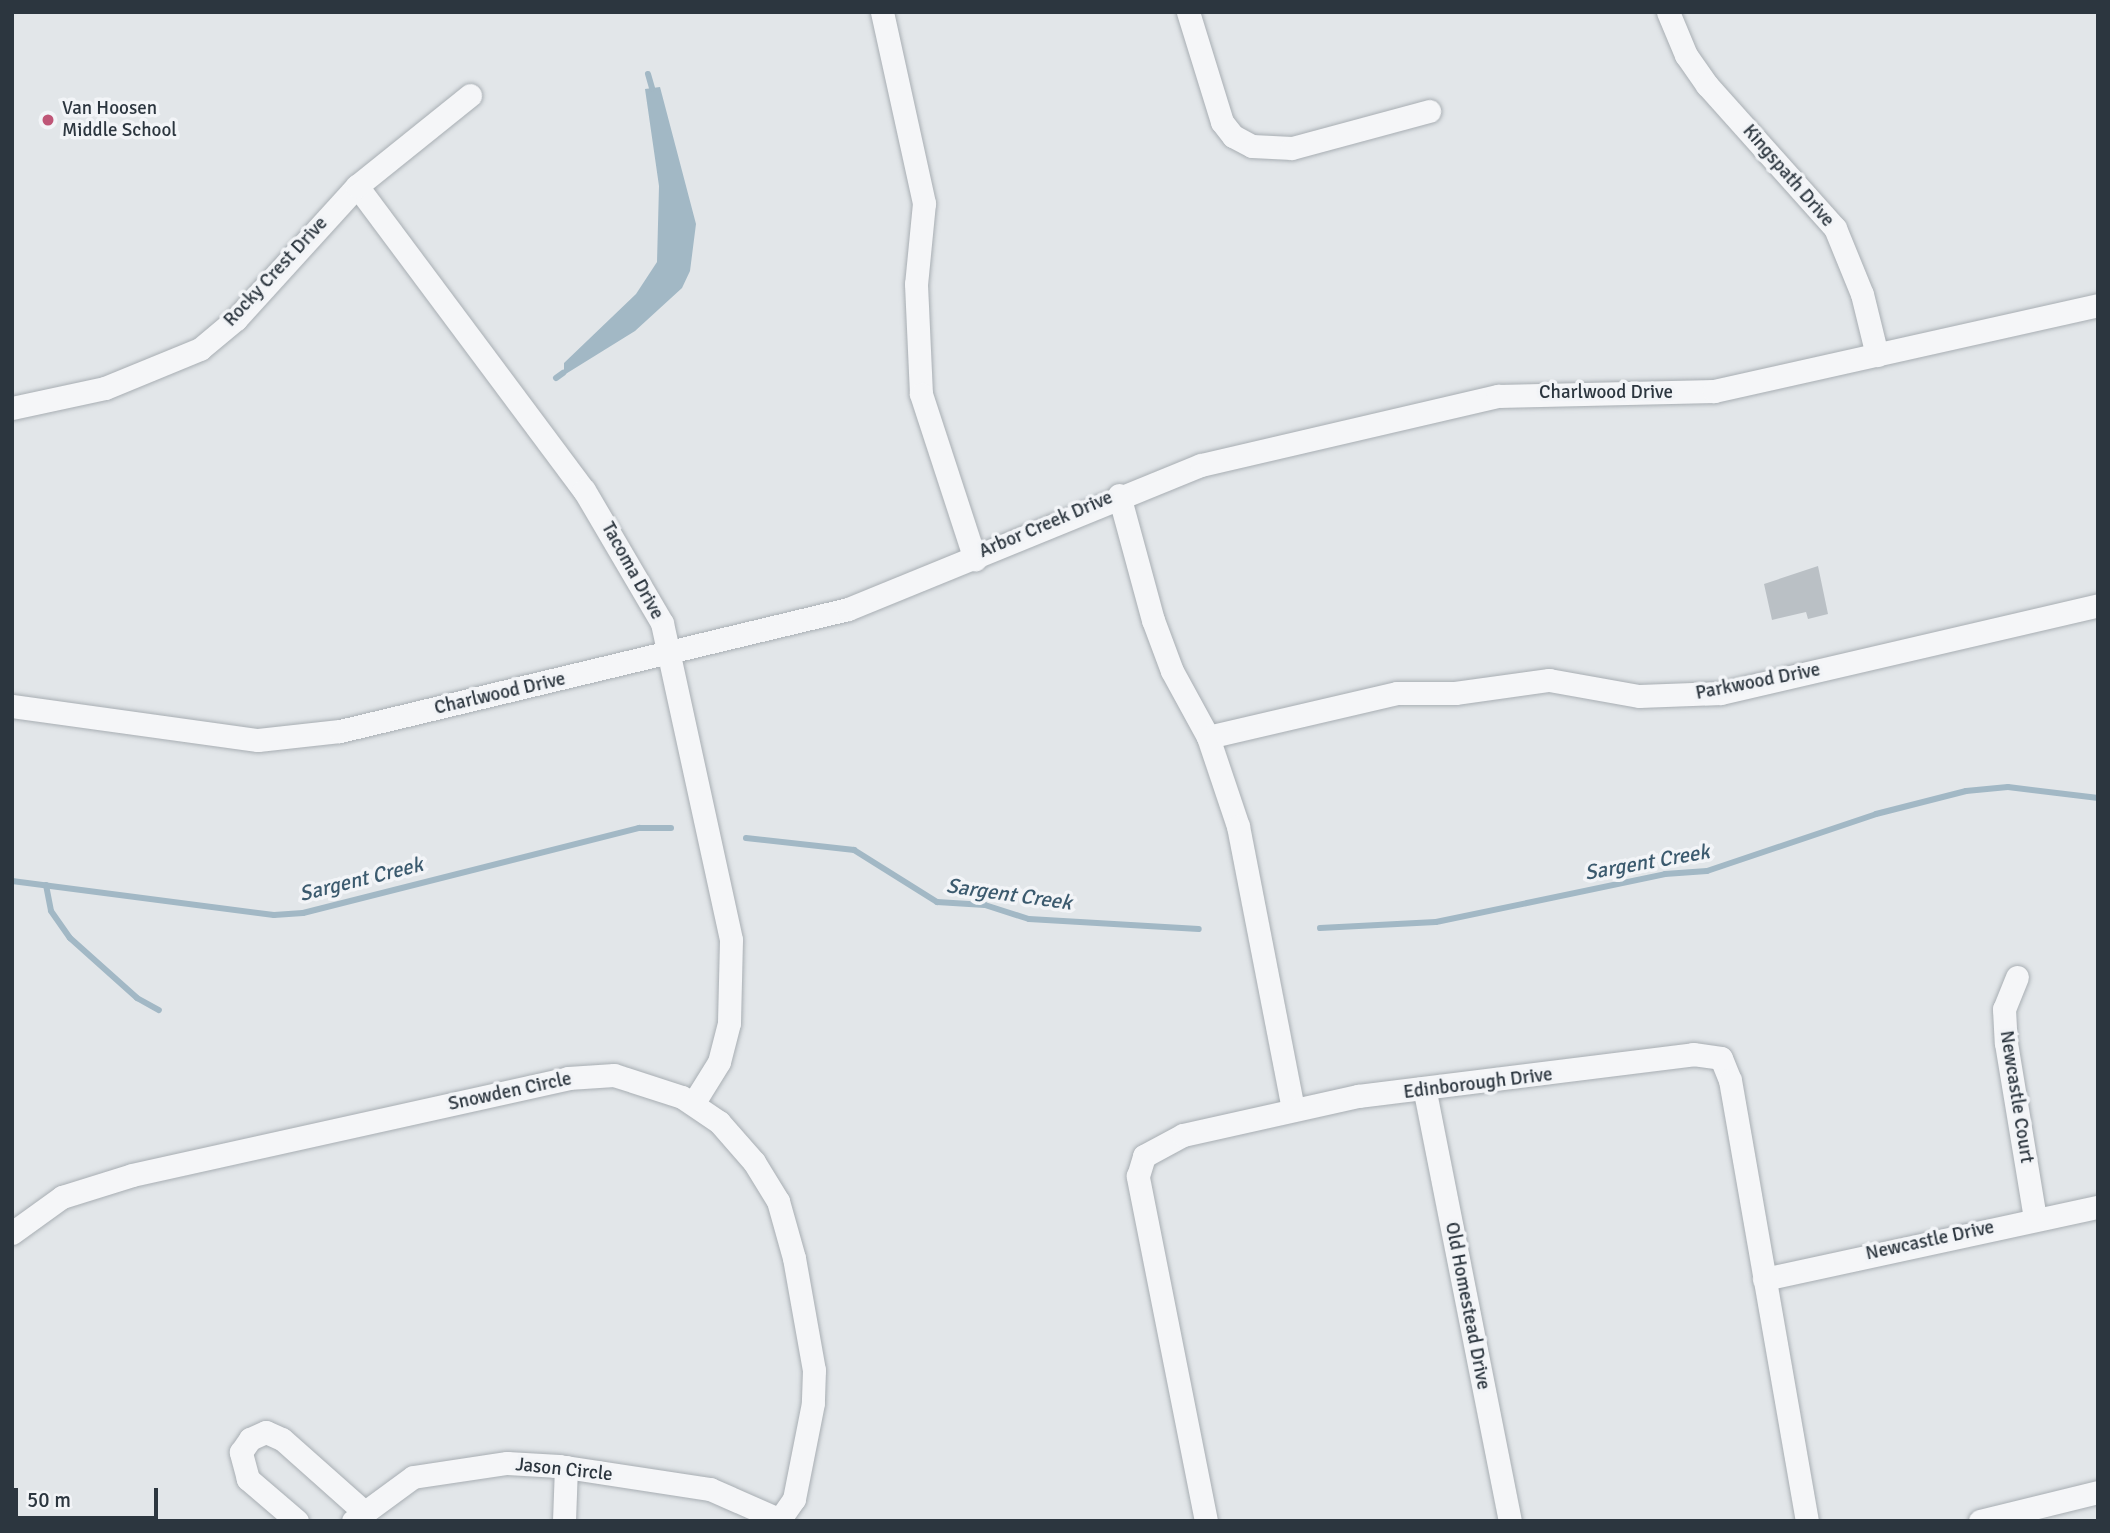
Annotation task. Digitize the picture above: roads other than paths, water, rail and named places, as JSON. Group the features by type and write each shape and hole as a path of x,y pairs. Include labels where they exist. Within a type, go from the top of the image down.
{"street":[{"name":"Arbor Creek Drive","path":"882,12 924,204 916,284 921,394 975,559 1119,495 1153,620 1172,671 1208,737 1238,826 1293,1109"},
{"path":"1188,12 1222,122 1233,136 1252,146 1292,148 1430,111"},
{"name":"Kingspath Drive","path":"1668,12 1686,55 1707,85 1835,228 1862,294 1877,355"},
{"name":"Rocky Crest Drive","path":"12,408 105,388 200,349 236,319 357,186 470,95"},
{"name":"Tacoma Drive","path":"357,186 584,490 662,623 731,940 729,1023 719,1062 693,1104"},
{"name":"Charlwood Drive","path":"1119,495 1201,464 1498,396 1714,391 2098,305"},
{"name":"Charlwood Drive","path":"12,706 258,740 298,737 669,654 848,609 975,559"},
{"name":"Parkwood Drive","path":"1208,737 1397,693 1455,693 1549,680 1587,682 1639,696 1721,693 2098,605"},
{"name":"Newcastle Court","path":"2017,978 2004,1009 2035,1219"},
{"name":"Edinborough Drive","path":"1206,1521 1138,1176 1144,1156 1161,1143 1293,1109 1693,1054 1721,1058 1730,1080 1807,1521"},
{"name":"Snowden Circle","path":"12,1233 62,1197 132,1175 568,1078 614,1076 693,1104 719,1122 778,1201 806,1313 813,1403 794,1499 781,1520"},
{"name":"Old Homestead Drive","path":"1425,1092 1510,1521"},
{"name":"Newcastle Drive","path":"1764,1279 2098,1207"},
{"path":"297,1521 248,1479 241,1452 250,1439 266,1432 282,1439 357,1515"},
{"name":"Jason Circle","path":"357,1515 413,1477 457,1466 566,1467 710,1489 781,1520"},
{"path":"564,1521 566,1467"},
{"path":"1979,1521 2098,1492"}],"water":[{"path":"660,87 696,224 690,271 682,288 635,331 564,375 564,363 636,294 657,262 659,186 645,89"}],"waterway":[{"path":"648,74 652,88"},
{"path":"556,378 563,373"},
{"name":"Sargent Creek","path":"1320,928 1436,922 1665,874 1707,871 1876,814 1966,791 2008,787 2098,798"},
{"name":"Sargent Creek","path":"12,881 274,915 303,913 639,828 671,828"},
{"name":"Sargent Creek","path":"746,838 854,850 937,902 985,905 1029,919 1199,929"},
{"path":"46,885 51,911 70,938 137,998 159,1010"}],"place":[{"name":"Van Hoosen Middle School","path":"48,120"}]}
